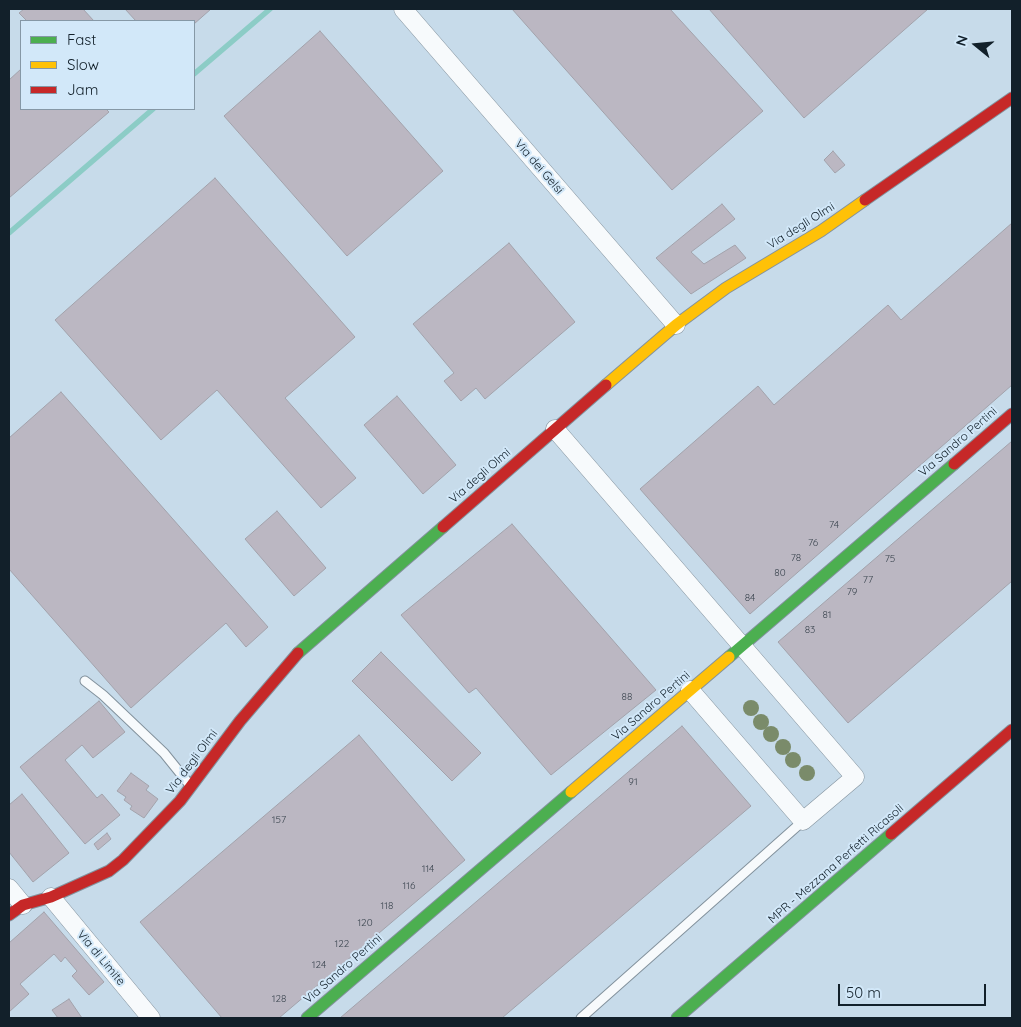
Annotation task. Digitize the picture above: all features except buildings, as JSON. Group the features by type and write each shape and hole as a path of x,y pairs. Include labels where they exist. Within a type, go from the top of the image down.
{"street":[{"name":"Via dei Gelsi","path":"403,9 676,325"},
{"name":"Via degli Olmi","path":"16,910 52,898 109,870 123,860 180,801 240,721 298,652 676,325 726,288 821,231 1012,98"},
{"name":"Via Sandro Pertini","path":"307,1018 1012,414"},
{"path":"556,430 855,777 803,821 690,690"},
{"name":"MPR - Mezzana Perfetti Ricasoli","path":"677,1018 1012,730"},
{"path":"9,888 16,910"},
{"name":"Via di Limite","path":"52,898 151,1018"}],"lane":[{"path":"85,681 103,695 151,740 191,786"},
{"path":"581,1018 803,821"}],"waterway":[{"path":"195,73 270,9"},
{"path":"9,233 152,110"}],"traffic: fast":[{"path":"729,657 954,464"},
{"path":"298,653 443,527"},
{"path":"307,1018 571,792"},
{"path":"677,1018 891,834"}],"traffic: slow":[{"path":"606,385 676,325 726,288 821,231 865,200"},
{"path":"571,792 729,657"}],"traffic: jam":[{"path":"865,200 1012,98"},
{"path":"443,527 606,385"},
{"path":"954,464 1012,414"},
{"path":"9,915 23,905 51,897 109,871 123,860 180,801 240,721 298,653"},
{"path":"891,834 1012,730"}]}
